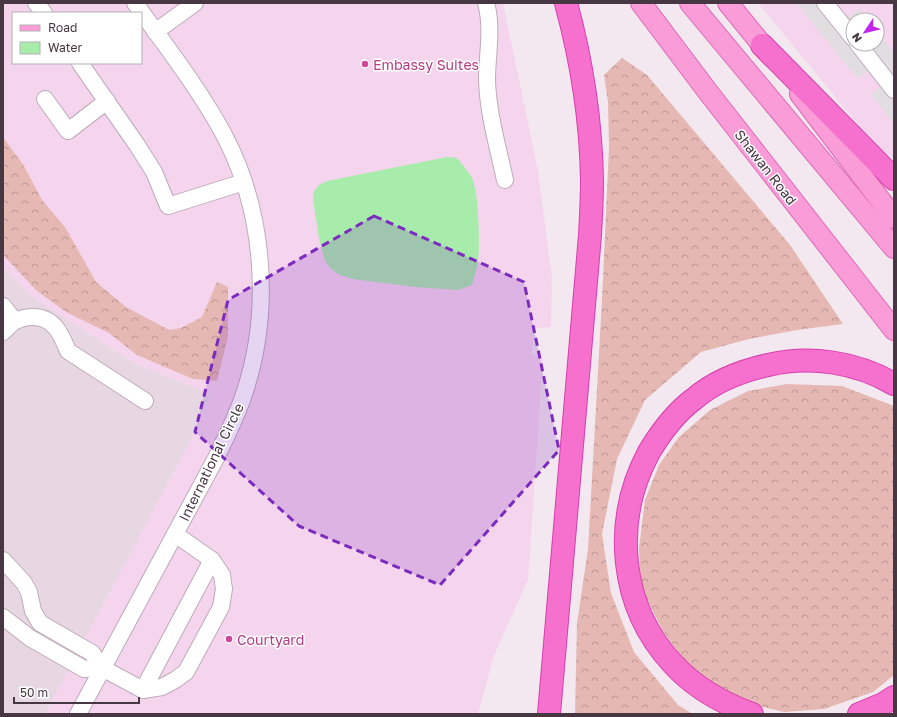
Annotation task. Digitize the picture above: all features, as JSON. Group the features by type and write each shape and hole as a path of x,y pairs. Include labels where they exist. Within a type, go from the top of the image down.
{"highway":[{"path":"549,714 589,251 592,181 590,136 585,90 577,45 566,3"},
{"path":"762,45 894,179"},
{"path":"752,714 706,693 690,681 659,647 644,624 636,605 631,587 625,552 625,529 629,505 636,481 658,437 674,418 693,399 714,385 734,375 784,361 809,360 834,362 860,368 894,384"},
{"path":"860,714 883,704 894,697"}],"main road":[{"name":"Shawan Road","path":"641,3 708,92 894,330"},
{"path":"690,3 894,248"},
{"path":"728,3 762,45 894,218"}],"street":[{"path":"36,3 43,12"},
{"name":"International Circle","path":"135,3 141,12"},
{"path":"155,32 195,3"},
{"path":"486,3 489,24 487,80 489,106 505,180"},
{"path":"825,3 845,28"},
{"name":"International Circle","path":"78,714 216,458 232,424 244,395 253,365 258,331 260,270 253,216 244,182 232,152 204,100 142,13"},
{"path":"864,52 894,90"},
{"path":"81,64 137,144 154,172 168,206 244,182"},
{"path":"44,99 68,131 107,101"},
{"path":"3,306 15,321"},
{"path":"3,332 15,321 28,317 39,317 49,320 57,328 68,351 145,401"},
{"path":"3,560 27,588 33,611 40,623 92,652 102,668 143,690 162,687 186,672 221,607 224,589 222,575 212,560 175,534"},
{"path":"143,690 212,560"},
{"path":"3,617 30,638 84,669 102,668"},
{"path":"30,638 40,623"}],"highlighted area":[{"path":"374,216 524,282 559,450 440,585 299,526 195,432 228,300"}],"shaded area":[{"path":"3,3 503,3 538,171 552,278 551,327 535,328 531,354 543,358 528,580 494,655 478,714 45,714 186,449 211,394 136,364 31,296 3,267"},
{"path":"758,3 894,3 894,158 878,149"},
{"path":"796,3 835,3 845,16 845,52 885,52 885,42 894,53 894,123 871,95 881,86 869,71 857,78"},
{"path":"3,267 31,296 136,364 211,394 186,449 45,714 3,714"}],"green space":[{"path":"622,58 647,75 790,245 843,324 797,330 749,339 701,352 645,400 617,459 602,534 611,593 634,652 678,705 693,714 575,714 577,623 588,549 609,148 608,102 604,75"},
{"path":"3,137 24,166 42,200 65,227 96,282 126,307 169,330 181,328 202,317 217,282 228,287 228,336 217,381 193,379 137,355 109,333 66,312 37,291 3,255"},
{"path":"787,384 842,386 894,406 894,675 873,692 824,709 784,712 747,703 710,685 682,657 662,630 641,587 639,548 645,500 659,465 679,437 710,410 748,391"}],"water":[{"path":"447,157 457,158 465,168 472,178 476,195 478,207 479,253 478,264 472,285 458,290 415,287 353,279 340,275 331,269 325,261 319,238 313,199 314,191 319,185 327,181"}],"place":[{"name":"Embassy Suites","path":"365,64"},
{"name":"Courtyard","path":"229,639"}]}
